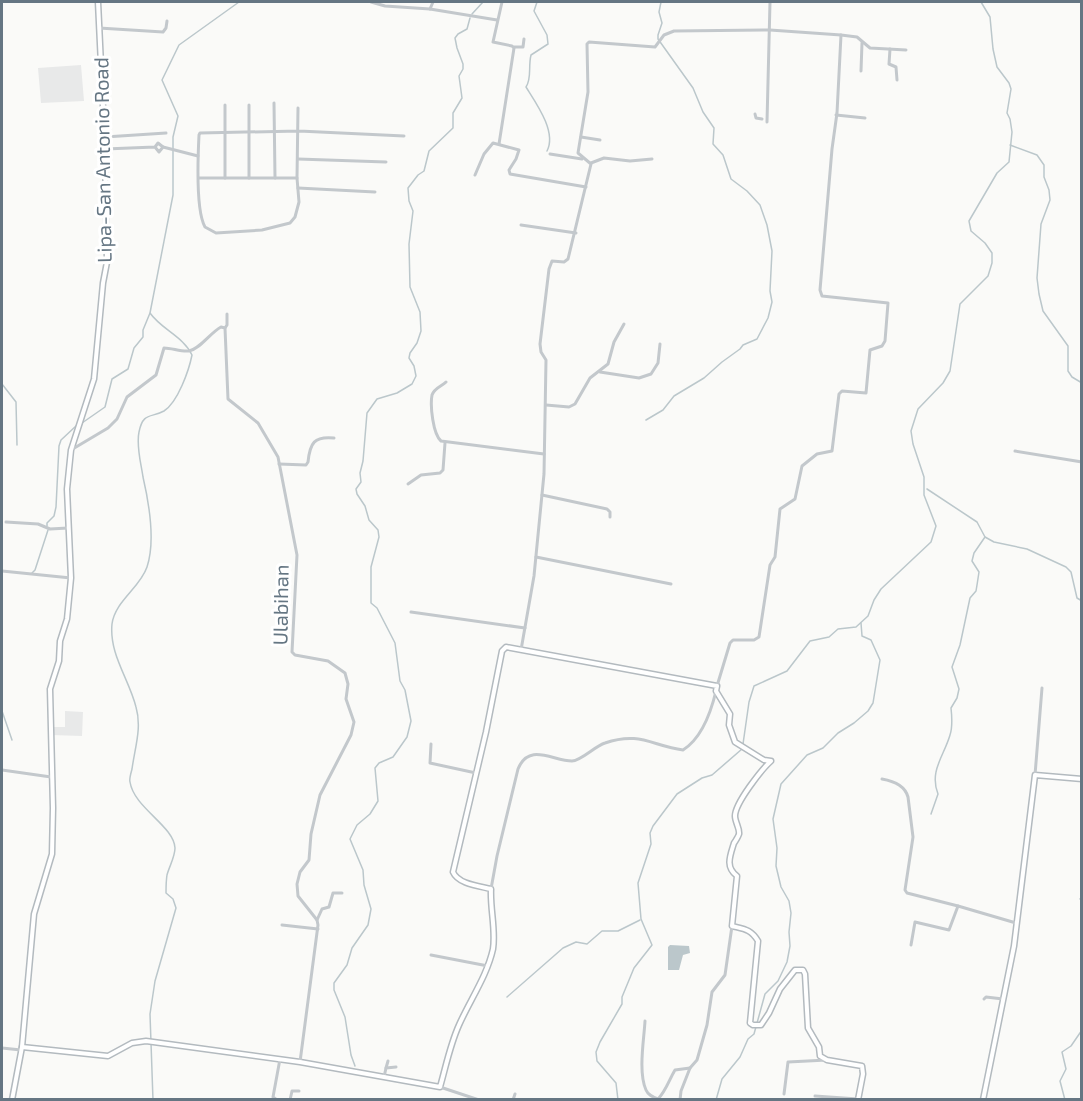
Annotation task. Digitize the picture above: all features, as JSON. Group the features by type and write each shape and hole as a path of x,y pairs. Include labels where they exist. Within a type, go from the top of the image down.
{"street":[{"name":"Lipa-San Antonio Road","path":"12,1100 22,1048 34,914 52,854 50,690 59,661 60,641 67,619 71,578 67,489 70,450 94,379 103,283 109,247 98,2"},
{"path":"371,2 385,6 430,9 497,20"},
{"path":"430,9 433,2"},
{"path":"502,2 494,43 523,47 524,39"},
{"path":"755,114 756,118 765,120 770,2"},
{"path":"99,28 163,32 167,21"},
{"path":"591,163 578,153 588,92 586,44 590,42 655,47 674,30 770,30 857,37 870,48 906,50"},
{"path":"440,1087 450,1047 488,966 494,944 490,905 491,889 518,769 524,760 539,753 572,761 578,760 604,743 638,737 683,750 696,738 709,714 730,643 732,640 754,640 759,637 771,565 775,557 780,509 795,499 802,466 817,454 832,451 839,394 842,391 866,393 870,350 882,346 885,341 888,303 841,299 822,296 820,293 841,35"},
{"path":"861,71 862,42"},
{"path":"499,144 514,47"},
{"path":"890,49 889,64 896,68 897,80"},
{"path":"274,103 275,178"},
{"path":"225,105 225,178"},
{"path":"249,105 249,178"},
{"path":"298,108 299,131 297,178 299,208 295,217 290,223 262,230 216,233 204,227 199,178 199,134 299,131 404,136"},
{"path":"836,115 866,118"},
{"path":"105,137 166,134"},
{"path":"580,137 600,141"},
{"path":"475,175 490,145 499,144 519,150 509,170 510,174 586,187"},
{"path":"105,149 155,147 159,152 163,147 198,156"},
{"path":"550,154 584,159"},
{"path":"591,163 604,158 630,161 652,159"},
{"path":"298,159 386,162"},
{"path":"521,650 536,557 542,495 546,360 541,352 540,344 550,263 566,261 576,233 591,163"},
{"path":"199,178 297,178"},
{"path":"298,188 375,192"},
{"path":"521,225 576,233"},
{"name":"Ulabihan","path":"227,314 225,328 228,399 258,423 278,457 297,555 292,652 295,655 328,661 345,673 348,684 346,699 354,722 351,735 320,795 311,834 309,860 300,872 297,884 298,896 317,920"},
{"path":"546,405 572,407 588,381 610,360 614,342 624,324"},
{"path":"70,450 108,428 117,419 127,397 156,375 164,348 193,350 211,333 221,327 225,328"},
{"path":"599,372 639,378 651,374 658,363 660,344"},
{"path":"446,382 435,390 432,396 434,431 438,439 445,442 544,454"},
{"path":"279,464 306,465 309,452 317,438 334,438"},
{"path":"408,484 421,475 440,473 443,470 445,442"},
{"path":"1015,451 1082,462"},
{"path":"542,495 607,509 610,517"},
{"path":"6,522 38,524 50,529 68,528"},
{"path":"536,557 671,584"},
{"path":"2,572 71,578"},
{"path":"411,612 525,628"},
{"path":"491,889 459,880 453,872 502,651 506,647 716,688"},
{"path":"680,1100 690,1068 697,1060 707,1025 712,992 725,975 737,876 732,873 729,866 734,843 739,834 735,814 761,770 771,761 764,760 735,742 729,725 730,714 716,688"},
{"path":"983,1100 1016,923 1035,775 1042,688"},
{"path":"431,744 430,763 476,773"},
{"path":"2,770 51,777"},
{"path":"1035,775 1082,779"},
{"path":"882,779 891,780 899,785 906,791 908,798 913,837 905,890 907,893 1016,923"},
{"path":"300,1062 318,929 317,920 322,909 329,907 333,893 342,893"},
{"path":"911,945 915,922 949,930 958,906"},
{"path":"282,925 318,929"},
{"path":"732,926 748,930 758,941 750,1023 761,1024 780,989 795,970 803,970 809,1030 819,1047 820,1056 826,1060"},
{"path":"431,955 488,966"},
{"path":"984,999 986,997 1003,999"},
{"path":"645,1021 641,1053 645,1089 649,1094 657,1099 664,1093 667,1081 675,1070 690,1068"},
{"path":"2,1048 108,1056 132,1042 146,1041 300,1062 440,1087 479,1100"},
{"path":"277,1100 273,1097 280,1059"},
{"path":"784,1094 788,1062 826,1060 862,1066 863,1074 858,1099 814,1096"},
{"path":"384,1077 387,1061"},
{"path":"386,1068 396,1068"},
{"path":"290,1100 292,1091 299,1091"},
{"path":"513,1100 515,1094"}],"shaded area":[{"path":"81,65 84,101 41,103 38,68"},
{"path":"65,711 83,712 82,736 51,735 52,727 65,727"},
{"path":"670,945 689,946 690,953 683,955 679,970 668,970 668,947"}],"waterway":[{"path":"82,423 105,407 112,379 128,369 134,348 143,337 143,330 150,313 173,195 173,137 178,116 162,80 179,45 239,2"},
{"path":"472,14 483,2"},
{"path":"537,2 534,11 547,35 548,44 531,55 529,80 526,87 540,109 547,127 549,135 547,151"},
{"path":"646,420 663,410 674,396 704,378 743,345 757,339 768,318 772,302 770,291 772,251 760,205 731,179 723,155 713,144 714,128 703,112 693,88 658,39 662,23 659,12 661,2"},
{"path":"743,744 749,702 754,686 787,671 810,641 829,637 838,629 856,627 868,616 881,589 931,542 936,526 924,495 924,477 911,431 918,409 943,383 950,371 960,304 988,276 992,253 985,243 971,231 969,221 997,173 1009,162 1012,132 1007,113 1011,89 997,67 990,17 981,2"},
{"path":"355,1066 345,1017 334,990 334,983 347,965 352,948 368,925 371,909 364,885 363,870 350,839 357,825 370,814 378,801 375,768 379,763 393,757 407,737 411,721 405,690 400,681 395,643 377,608 371,603 371,567 379,537 378,530 369,520 356,489 361,482 367,413 377,399 397,393 412,384 416,376 409,358 421,331 420,312 410,287 409,244 413,211 408,188 424,171 429,151 453,128 453,113 462,98 459,76 463,69 455,38 467,29 470,18"},
{"path":"1010,145 1037,155 1044,165 1044,177 1050,200 1041,224 1037,278 1039,294 1043,311 1068,346 1068,371 1072,377 1082,383"},
{"path":"150,313 184,343 192,355 186,377 174,401 164,411 145,418 141,426 138,449 151,522 150,556 144,575 118,608 112,624 116,656 138,715 130,782 139,800 168,832 175,848 167,875 166,893 173,899 176,908 155,981 150,1014 153,1100"},
{"path":"2,384 16,402 17,445"},
{"path":"47,526 54,516 56,507 59,446 61,440 76,426"},
{"path":"927,489 977,522 985,537 994,542 1027,549 1066,567 1071,572 1077,598 1082,601"},
{"path":"32,573 48,530"},
{"path":"931,814 938,794 936,771 951,732 951,708 959,689 952,667 960,645 970,598 976,591 977,585 979,572 972,561 974,553 985,537"},
{"path":"716,1100 722,1079 740,1057 748,1039 754,1034 765,994 778,981 787,962 791,913 776,866 777,848 773,819 781,784 807,755 823,748 838,733 868,711 873,703 880,660 871,640 862,636 861,623"},
{"path":"2,711 12,740"},
{"path":"618,1100 616,1083 597,1061 596,1052 622,1004 622,997 634,968 652,945 641,919 638,883 651,844 650,833 677,794 702,778 712,775 742,749"},
{"path":"507,997 563,948 576,942 587,944 602,931 618,931 640,920"},
{"path":"1065,1100 1060,1081 1066,1069 1062,1052 1071,1046 1082,1030"}]}
